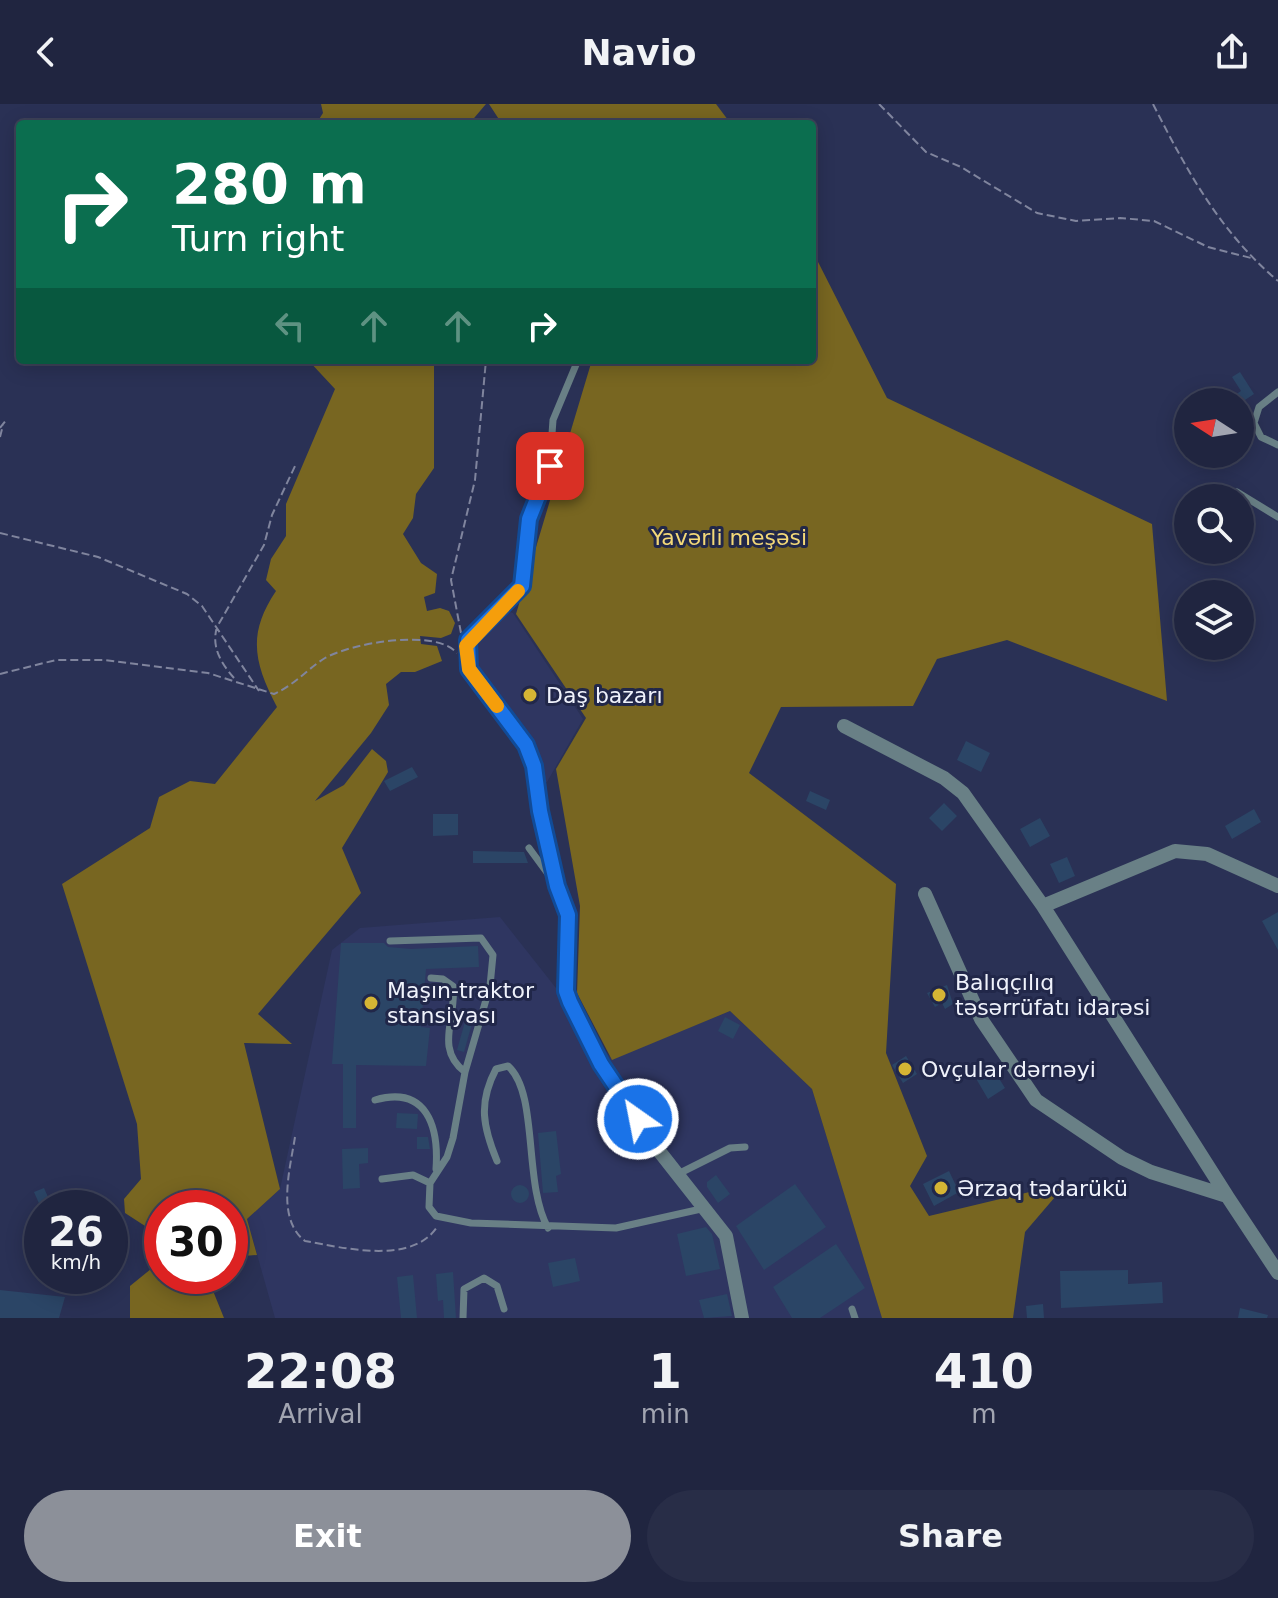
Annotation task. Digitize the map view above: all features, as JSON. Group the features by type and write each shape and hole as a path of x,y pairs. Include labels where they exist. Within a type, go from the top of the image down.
{"street":[{"path":"469,669 531,755 557,886 568,915 566,991 574,1014 601,1064 676,1175 726,1236 742,1318"},
{"path":"844,726 944,778 963,793 1043,906 1278,1273"},
{"path":"1043,906 1175,851 1207,854 1278,886"},
{"path":"925,894 981,1019 1036,1100 1122,1158 1151,1172 1227,1196"}],"lane":[{"path":"469,669 468,640 522,586 529,519 549,475 553,420 576,364"},
{"path":"1278,392 1259,407 1254,423 1261,437 1278,445"},
{"path":"1254,502 1278,517"},
{"path":"529,848 557,886"},
{"path":"390,941 481,938 492,950 490,986 465,1072 453,1138 447,1157 430,1183 429,1207 442,1219 548,1228 616,1228 701,1209"},
{"path":"431,978 451,981 453,986 454,1005 447,1045 451,1057 465,1072"},
{"path":"497,1161 486,1135 484,1096 496,1069 508,1066 518,1075 529,1121 530,1168 539,1213 548,1228"},
{"path":"375,1100 402,1097 419,1105 428,1114 435,1132 435,1171"},
{"path":"676,1175 730,1148 745,1147"},
{"path":"382,1179 413,1175 430,1183"},
{"path":"463,1318 464,1289 484,1278 497,1286 504,1309"},
{"path":"852,1309 855,1318"}],"path":[{"path":"879,104 926,152 961,167 1037,213 1067,221 1139,218 1154,221 1208,247 1251,258"},
{"path":"1153,104 1206,201 1251,258 1278,281"},
{"path":"461,635 451,580 475,480 486,364"},
{"path":"0,437 7,419"},
{"path":"235,679 220,659 214,637 251,572 295,466"},
{"path":"0,533 98,557 143,573 187,594 202,606 234,658 260,692"},
{"path":"0,674 56,660 104,660 235,679 260,692 274,694 295,685 327,657 399,639 445,642 469,669"},
{"path":"295,1137 288,1219 294,1233 305,1241 405,1250 423,1242 442,1219"}],"shaded area":[{"name":"Daş bazarı","path":"507,611 513,613 583,719 547,782 540,783 475,671 472,639"},
{"path":"500,917 612,1059 730,1011 812,1089 882,1317 947,1318 275,1318 248,1218 280,1189 332,950 360,928"}],"green space":[{"path":"321,104 486,104 472,120 319,120 323,113"},
{"path":"489,104 716,104 728,120 499,120"},
{"name":"Yavərli meşəsi","path":"816,258 887,398 1152,524 1167,701 1007,640 937,659 913,706 781,707 749,773 896,884 886,1053 927,1156 910,1186 929,1216 1067,1183 1025,1232 1013,1318 882,1318 812,1089 730,1011 612,1060 577,993 580,906 556,769 586,718 516,614 591,364 816,364"},
{"path":"312,364 434,364 434,468 416,494 413,518 403,534 421,563 437,574 435,593 424,597 427,611 440,608 449,611 455,623 451,634 441,638 420,636 421,644 437,646 442,661 415,672 401,672 386,684 389,705 371,733 315,801 344,785 372,749 386,761 388,772 342,848 361,893 258,1014 292,1044 244,1043 280,1189 248,1218 248,1190 144,1190 144,1225 128,1215 128,1194 141,1179 137,1124 62,884 150,828 159,797 190,781 215,784 277,707 263,676 257,649 261,621 276,591 266,580 271,559 286,536 286,504 335,389"},
{"path":"248,1223 257,1255 248,1256"},
{"path":"144,1275 144,1294 214,1294 224,1318 130,1318 130,1286"}],"building":[{"path":"1240,372 1250,388 1239,388 1232,377"},
{"path":"966,741 990,753 981,772 957,760"},
{"path":"412,767 418,777 390,791 384,781"},
{"path":"810,791 830,800 826,810 806,801"},
{"path":"944,803 957,816 942,831 929,818"},
{"path":"1254,809 1261,822 1232,839 1225,826"},
{"path":"433,814 458,814 458,835 433,836"},
{"path":"1040,818 1050,836 1030,847 1020,829"},
{"path":"473,851 524,852 528,863 473,863"},
{"path":"1067,857 1075,876 1059,883 1050,864"},
{"path":"1278,912 1278,950 1262,921"},
{"name":"Maşın-traktor stansiyası","path":"341,943 384,943 388,947 411,949 478,946 479,967 426,969 421,1027 430,1028 426,1066 356,1065 356,1128 343,1128 343,1064 332,1064"},
{"name":"Balıqçılıq təsərrüfatı idarəsi","path":"947,985 953,1004 945,1009 942,1003 935,1007 927,993"},
{"path":"725,1017 740,1025 733,1039 718,1031"},
{"path":"466,1018 473,1020 464,1052 457,1050"},
{"name":"Ovçular dərnəyi","path":"906,1056 917,1074 903,1083 892,1065"},
{"path":"982,1063 990,1075 995,1072 1005,1088 988,1099 971,1070"},
{"path":"397,1113 418,1114 417,1129 396,1128"},
{"path":"556,1131 561,1174 556,1176 558,1192 543,1193 538,1133"},
{"path":"417,1137 428,1137 430,1149 417,1149"},
{"path":"368,1148 368,1163 359,1164 360,1188 343,1189 342,1149"},
{"name":"Ərzaq tədarükü","path":"949,1171 959,1192 934,1206 923,1184"},
{"path":"716,1175 730,1194 718,1203 707,1187 707,1182"},
{"path":"795,1184 826,1227 764,1270 736,1226"},
{"path":"516,1185 524,1185 529,1194 527,1201 516,1203 511,1198 511,1190"},
{"path":"706,1227 712,1234 720,1269 686,1276 677,1234"},
{"path":"836,1244 865,1288 820,1318 792,1318 773,1287"},
{"path":"575,1258 580,1281 553,1287 548,1263"},
{"path":"1128,1270 1128,1284 1162,1282 1163,1303 1061,1308 1060,1271"},
{"path":"453,1272 456,1318 444,1318 443,1300 438,1301 436,1274"},
{"path":"413,1275 417,1318 401,1318 397,1277"},
{"path":"0,1290 65,1297 59,1318 0,1318"},
{"path":"727,1294 732,1316 704,1318 699,1300"},
{"path":"1043,1304 1044,1318 1027,1318 1026,1306"},
{"path":"1240,1308 1268,1315 1267,1318 1238,1318"}],"slow traffic":[{"path":"497,706 469,669 466,646 468,640 518,591"}],"place":[{"name":"Daş bazarı","path":"530,695"},
{"name":"Balıqçılıq təsərrüfatı idarəsi","path":"939,995"},
{"name":"Maşın-traktor stansiyası","path":"371,1003"},
{"name":"Ovçular dərnəyi","path":"905,1069"},
{"name":"Ərzaq tədarükü","path":"941,1188"}],"route":[{"path":"550,466 529,519 522,586 468,640 468,663 469,669 531,755 557,886 566,902 568,915 566,991 574,1014 601,1064 638,1119"}]}
